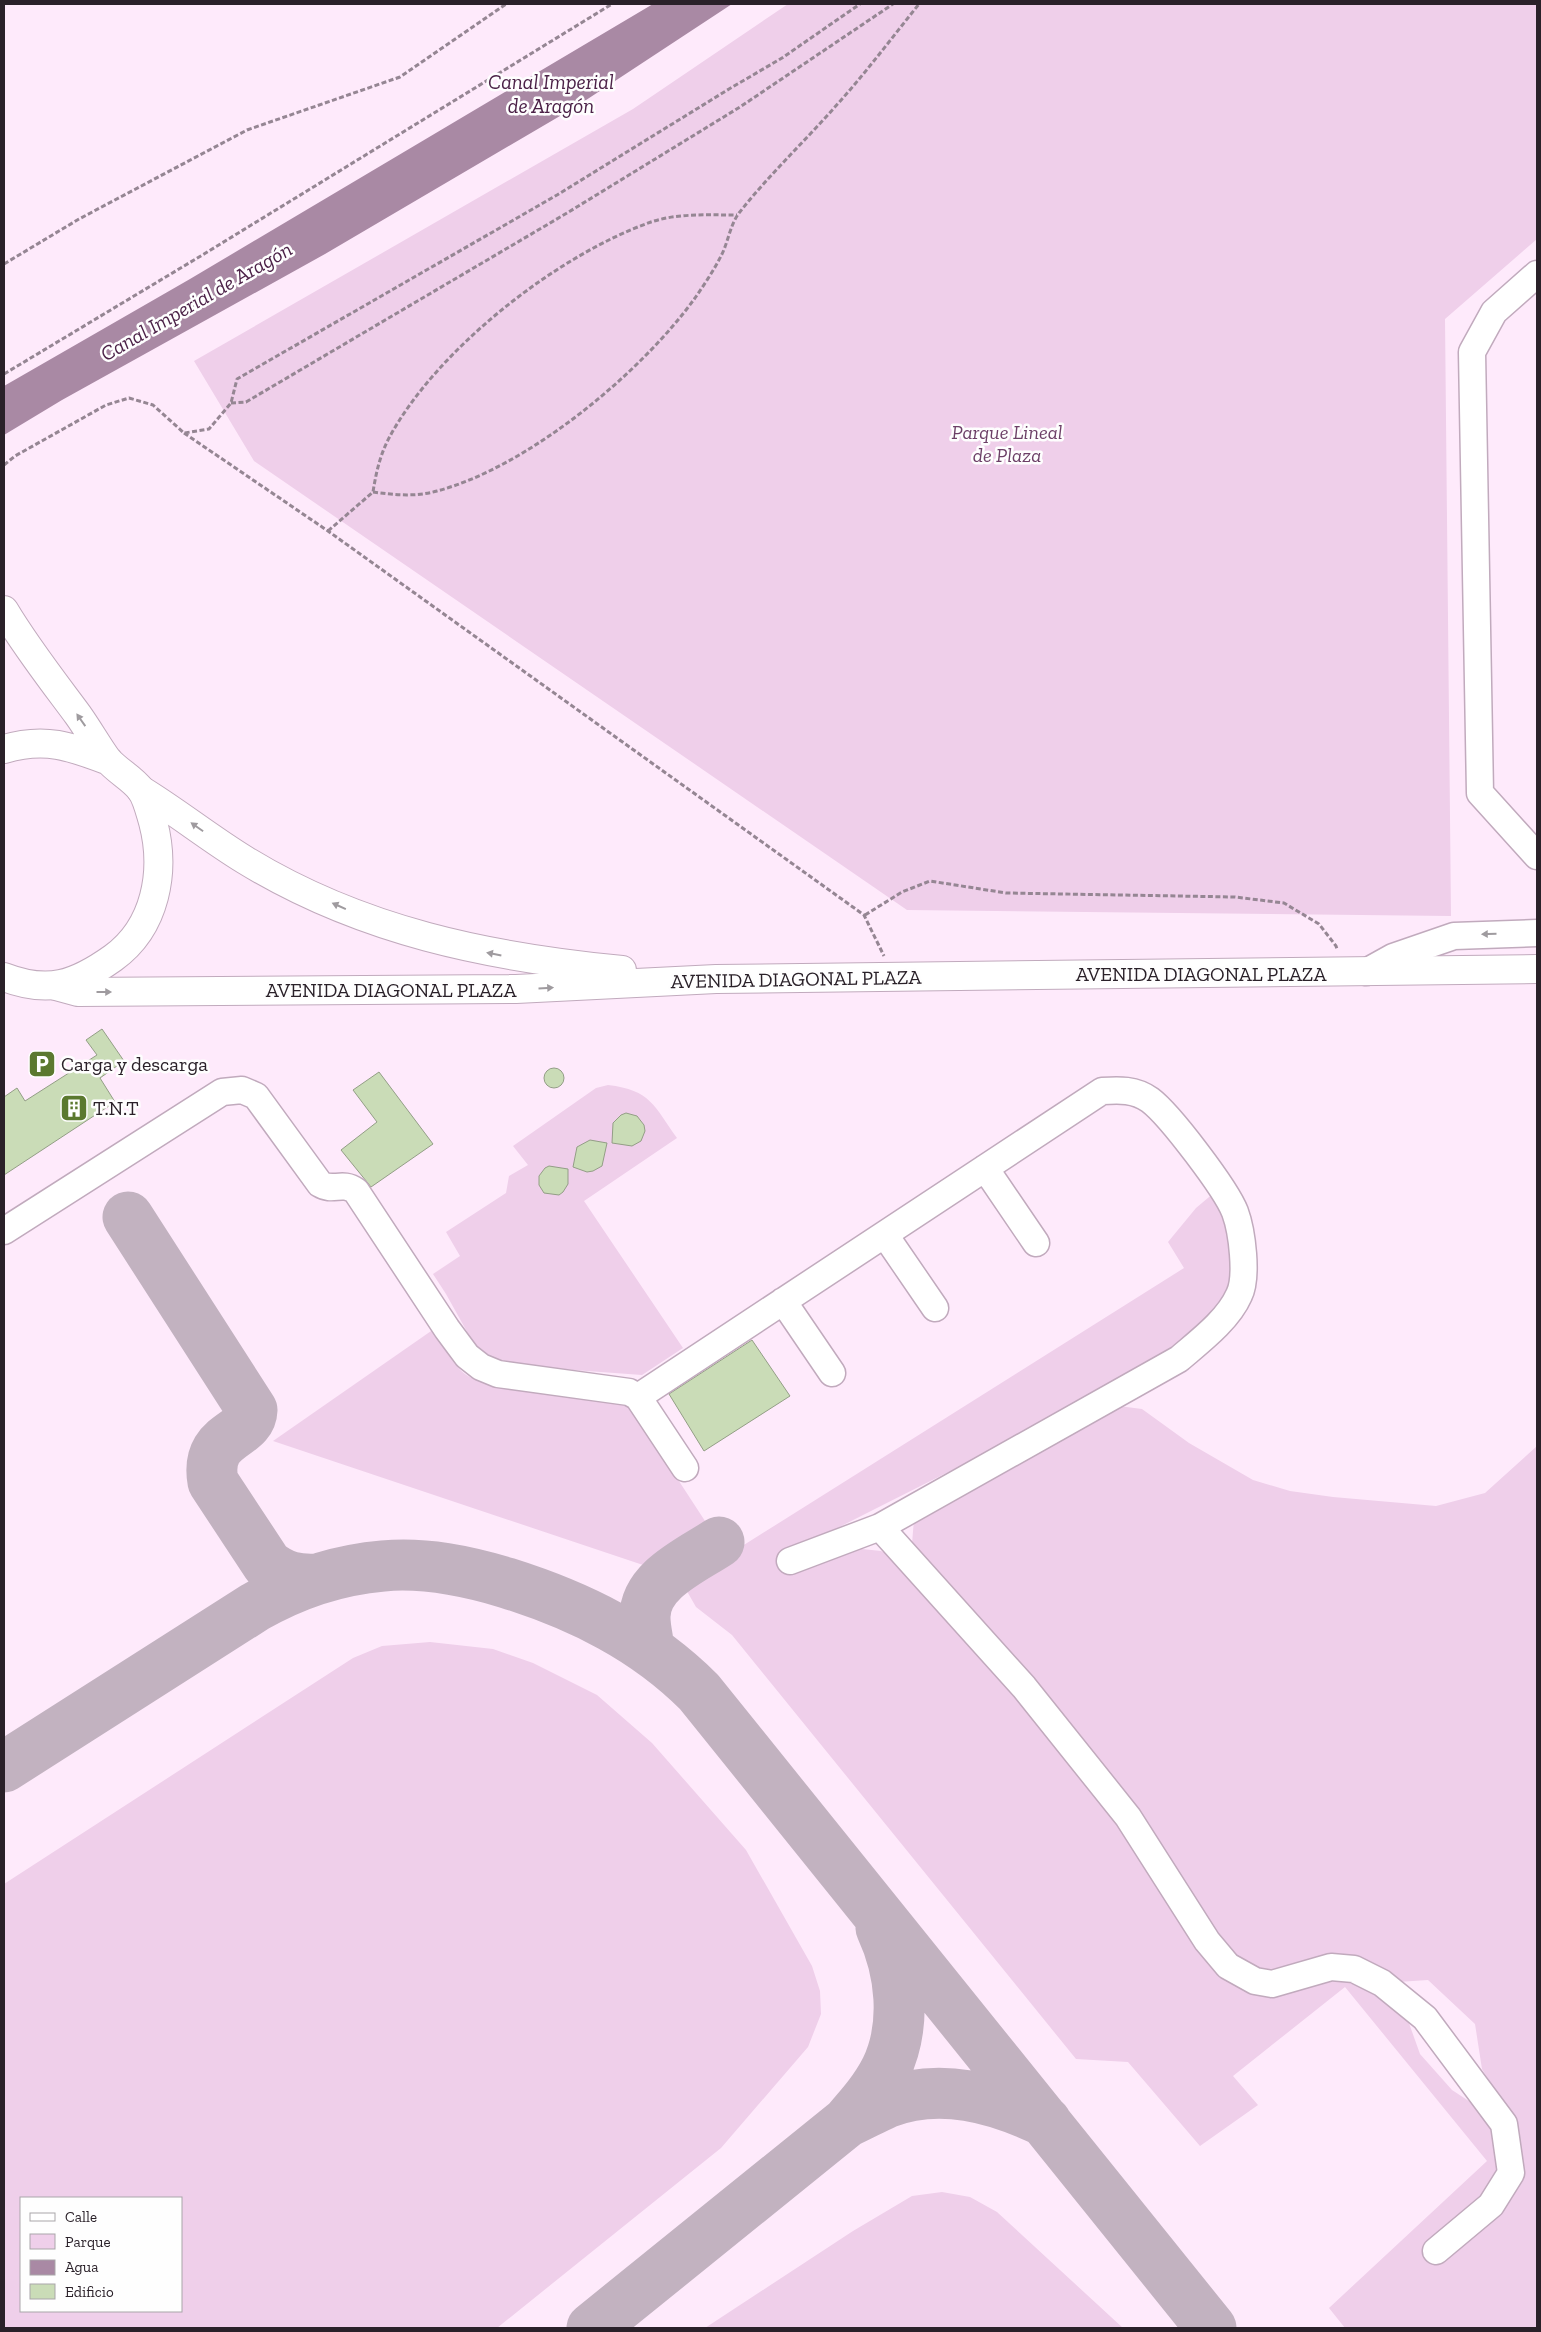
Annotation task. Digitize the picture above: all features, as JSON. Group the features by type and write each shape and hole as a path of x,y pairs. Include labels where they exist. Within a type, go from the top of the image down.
{"main road":[{"path":"4,610 28,649 78,716 108,761 141,790 245,860 301,890 359,916 418,936 472,950 513,957 716,979"},
{"path":"4,749 22,744 58,744 108,761"},
{"path":"45,986 85,975 119,954 142,925 151,908 160,871 159,850 150,811 141,790"},
{"name":"AVENIDA DIAGONAL PLAZA","path":"4,977 78,992 506,990 716,979 1537,969"}],"street":[{"path":"1537,274 1494,312 1472,352 1480,794 1537,856"},
{"path":"1366,972 1394,957 1454,936 1537,933"},
{"path":"4,992 45,986"},
{"path":"4,1231 222,1092 242,1090 256,1096 320,1184 330,1188 344,1185 356,1191 447,1329 467,1356 481,1367 498,1374 629,1392 638,1397 685,1468"},
{"path":"638,1397 1102,1091 1127,1090 1150,1100 1182,1135 1215,1179 1235,1212 1245,1258 1240,1294 1217,1327 1179,1359 880,1527 790,1561"},
{"path":"985,1168 1036,1243"},
{"path":"885,1234 935,1308"},
{"path":"783,1301 832,1374"},
{"path":"880,1527 1024,1687 1128,1817 1207,1941 1228,1966 1255,1981 1272,1984 1331,1968 1354,1969 1382,1983 1425,2018 1504,2124 1511,2173 1491,2205 1436,2251"}],"path":[{"path":"4,264 79,220 247,130 400,77 506,4"},
{"path":"4,374 612,4"},
{"path":"184,433 209,429 231,403 237,379 557,195 728,89 782,58 860,4"},
{"path":"231,403 246,402 575,208 740,107 892,4"},
{"path":"373,492 416,495 461,483 490,470 539,442 583,411 626,374 669,331 695,297 721,256 737,215 835,107 919,4"},
{"path":"328,531 373,492 376,474 386,446 415,399 432,378 464,344 529,289 560,267 602,244 652,222 692,215 737,215"},
{"path":"4,465 15,456 106,404 128,398 153,405 184,433 328,531 864,915 894,976"},
{"path":"864,915 902,892 930,881 1006,893 1235,897 1284,903 1319,924 1336,946 1339,972"}],"green space":[{"name":"Parque Lineal de Plaza","path":"788,4 1537,4 1537,239 1445,319 1451,916 907,910 254,461 194,361 633,109"},
{"path":"608,1085 634,1091 650,1101 677,1138 584,1201 683,1348 642,1375 505,1365 480,1355 433,1274 460,1256 446,1232 506,1193 509,1176 528,1165 513,1146 596,1088"},
{"path":"1215,1192 1233,1229 1237,1262 1233,1284 1215,1314 1190,1342 1061,1415 776,1559 785,1573 843,1547 881,1551 907,1564 1138,1842 1166,1878 1212,1957 1235,1978 1267,1991 1325,1974 1360,1977 1405,2012 1420,2054 1452,2090 1484,2111 1493,2135 1499,2171 1475,2203 1428,2248 1428,2258 1441,2258 1487,2222 1513,2188 1517,2157 1510,2116 1482,2069 1475,2024 1428,1980 1398,1982 1352,1959 1271,1978 1251,1974 1229,1960 1208,1935 1113,1779 1059,1713 934,1573 912,1544 914,1519 1111,1405 1142,1409 1189,1443 1253,1480 1290,1491 1333,1497 1436,1506 1485,1493 1537,1446 1537,2328 1345,2328 1329,2308 1487,2161 1345,1987 1233,2076 1258,2105 1200,2146 1128,2062 1076,2059 732,1635 696,1607 684,1586 728,1555 1184,1268 1168,1242 1196,1208"},
{"path":"434,1329 457,1367 478,1381 515,1388 612,1397 630,1406 705,1521 701,1531 646,1566 273,1441"},
{"path":"430,1642 493,1649 533,1663 597,1695 652,1743 746,1850 812,1966 820,1991 821,2014 808,2047 721,2148 497,2328 4,2328 4,1884 353,1658 382,1646"},
{"path":"942,2192 970,2197 997,2212 1123,2328 705,2328 853,2231 912,2196"}],"water":[{"name":"Canal Imperial de Aragón","path":"653,4 732,4 577,106 325,254 62,400 4,435 4,386 190,279"}],"building":[{"name":"T.N.T","path":"102,1029 124,1061 100,1078 115,1102 4,1175 4,1097 17,1088 25,1101 97,1055 86,1040"},
{"path":"554,1068 561,1071 564,1078 561,1085 554,1088 547,1085 544,1078 547,1071"},
{"path":"379,1072 433,1144 371,1187 341,1150 377,1122 353,1090"},
{"path":"626,1113 637,1116 644,1125 645,1131 641,1141 632,1146 612,1143 613,1123"},
{"path":"590,1140 607,1143 602,1166 587,1172 573,1167 577,1147"},
{"path":"549,1166 568,1169 568,1184 559,1195 544,1193 539,1185 539,1176"},
{"path":"752,1340 790,1396 704,1451 669,1394"}],"taxiway":[{"path":"128,1217 252,1410 250,1419 221,1445 215,1454 212,1466 213,1482 267,1564 290,1577 317,1579"},
{"path":"649,1649 645,1618 647,1605 652,1593 672,1572 719,1542"},
{"path":"4,1767 255,1607 285,1591 317,1579 349,1571 383,1566 414,1565 446,1568 507,1583 586,1613 634,1640 656,1655 699,1692 1211,2328"},
{"path":"592,2328 847,2122 873,2090 886,2069 893,2052 899,2016 897,1980 888,1945 881,1928"},
{"path":"847,2122 886,2103 906,2097 947,2093 988,2100 1027,2113 1046,2122"}],"place":[{"name":"Carga y descarga","path":"42,1064"},
{"name":"T.N.T","path":"74,1108"}]}
